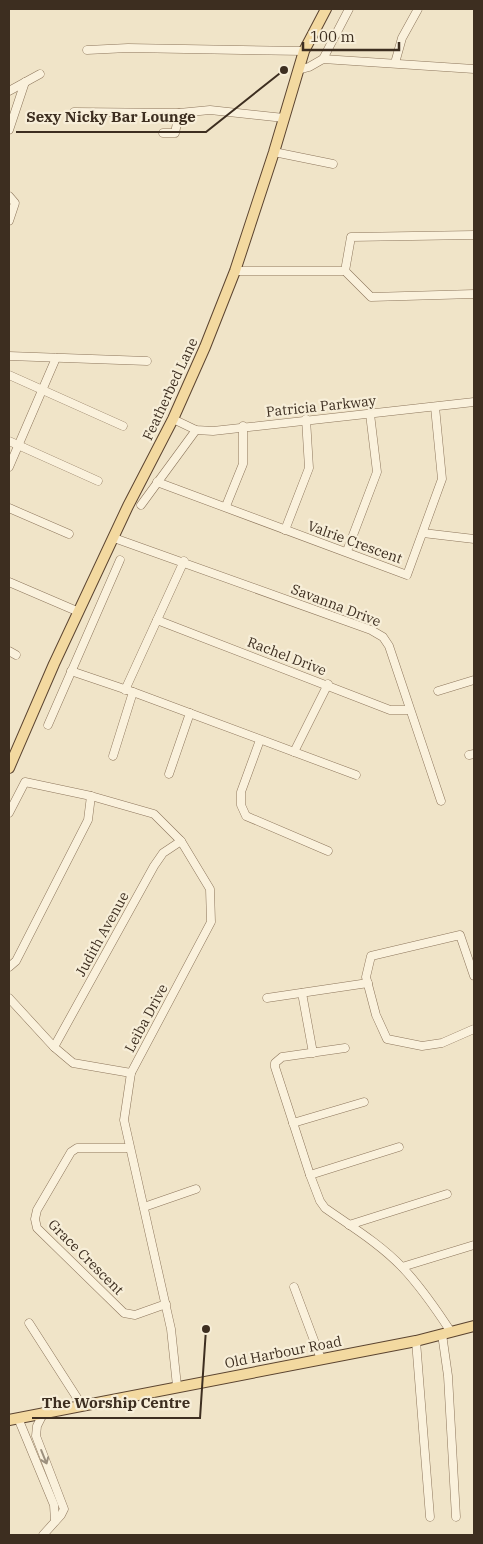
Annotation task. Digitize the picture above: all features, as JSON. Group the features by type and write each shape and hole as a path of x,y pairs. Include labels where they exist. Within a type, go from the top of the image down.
{"main road":[{"name":"Featherbed Lane","path":"9,768 128,506 173,419 235,271 274,152 304,51 326,9"},
{"name":"Old Harbour Road","path":"13,1419 81,1404 416,1341 474,1326"}],"street":[{"path":"298,70 310,67 323,59 349,9"},
{"path":"395,64 402,38 418,9"},
{"path":"87,50 128,48 304,51"},
{"path":"323,59 474,69"},
{"path":"9,92 40,74"},
{"path":"9,130 25,82"},
{"path":"74,112 179,113 210,110 284,118"},
{"path":"163,132 175,132 179,113"},
{"path":"274,152 333,164"},
{"path":"9,196 15,203 9,221"},
{"path":"345,271 351,237 474,235"},
{"path":"235,271 345,271 371,297 474,294"},
{"path":"9,356 147,361"},
{"path":"9,467 56,358"},
{"path":"9,375 123,426"},
{"name":"Patricia Parkway","path":"196,430 370,414 474,402"},
{"name":"Valrie Crescent","path":"157,482 226,506 407,575 442,479 435,407"},
{"path":"348,552 377,472 370,414"},
{"path":"141,506 196,430 173,419"},
{"path":"285,530 309,468 306,420"},
{"path":"226,506 243,464 243,426"},
{"path":"9,441 98,481"},
{"path":"9,508 68,534"},
{"path":"423,533 474,539"},
{"name":"Savanna Drive","path":"114,538 184,561 372,630 383,637 389,646 441,801"},
{"path":"48,725 120,560"},
{"path":"113,756 129,691 157,620 184,561"},
{"path":"9,582 79,612"},
{"name":"Rachel Drive","path":"157,620 328,684 390,710 409,710"},
{"path":"70,671 190,713 356,775"},
{"path":"438,691 474,680"},
{"path":"294,752 328,684"},
{"path":"168,774 190,713"},
{"path":"260,740 241,792 241,805 246,816 328,851"},
{"name":"Leiba Drive","path":"9,813 25,782 91,796 154,814 182,841 210,889 211,922 131,1073 124,1120 166,1304 177,1386"},
{"path":"9,967 16,961 88,820 91,796"},
{"name":"Judith Avenue","path":"54,1047 154,866 163,853 182,841"},
{"path":"474,976 460,935 371,956 366,977 376,1015 387,1039 422,1046 442,1043 474,1029"},
{"path":"267,998 368,983"},
{"path":"302,993 313,1053"},
{"path":"9,998 54,1047 73,1063 131,1073"},
{"path":"345,1048 282,1058 275,1063 320,1201 326,1208 376,1244 402,1267 428,1297 447,1333 456,1517"},
{"path":"293,1123 364,1102"},
{"name":"Grace Crescent","path":"129,1148 84,1147 71,1152 37,1210 35,1219 37,1228 124,1313 135,1315 166,1304"},
{"path":"310,1175 399,1148"},
{"path":"144,1207 196,1189"},
{"path":"349,1225 447,1194"},
{"path":"402,1267 474,1245"},
{"path":"294,1287 321,1359"},
{"path":"29,1323 81,1404"},
{"path":"416,1341 430,1517"},
{"path":"42,1535 62,1515 63,1503 36,1436 36,1426 44,1412"},
{"path":"13,1419 54,1505 56,1521"}],"place":[{"name":"Sexy Nicky Bar Lounge","path":"284,70"},
{"name":"The Worship Centre","path":"206,1329"}]}
